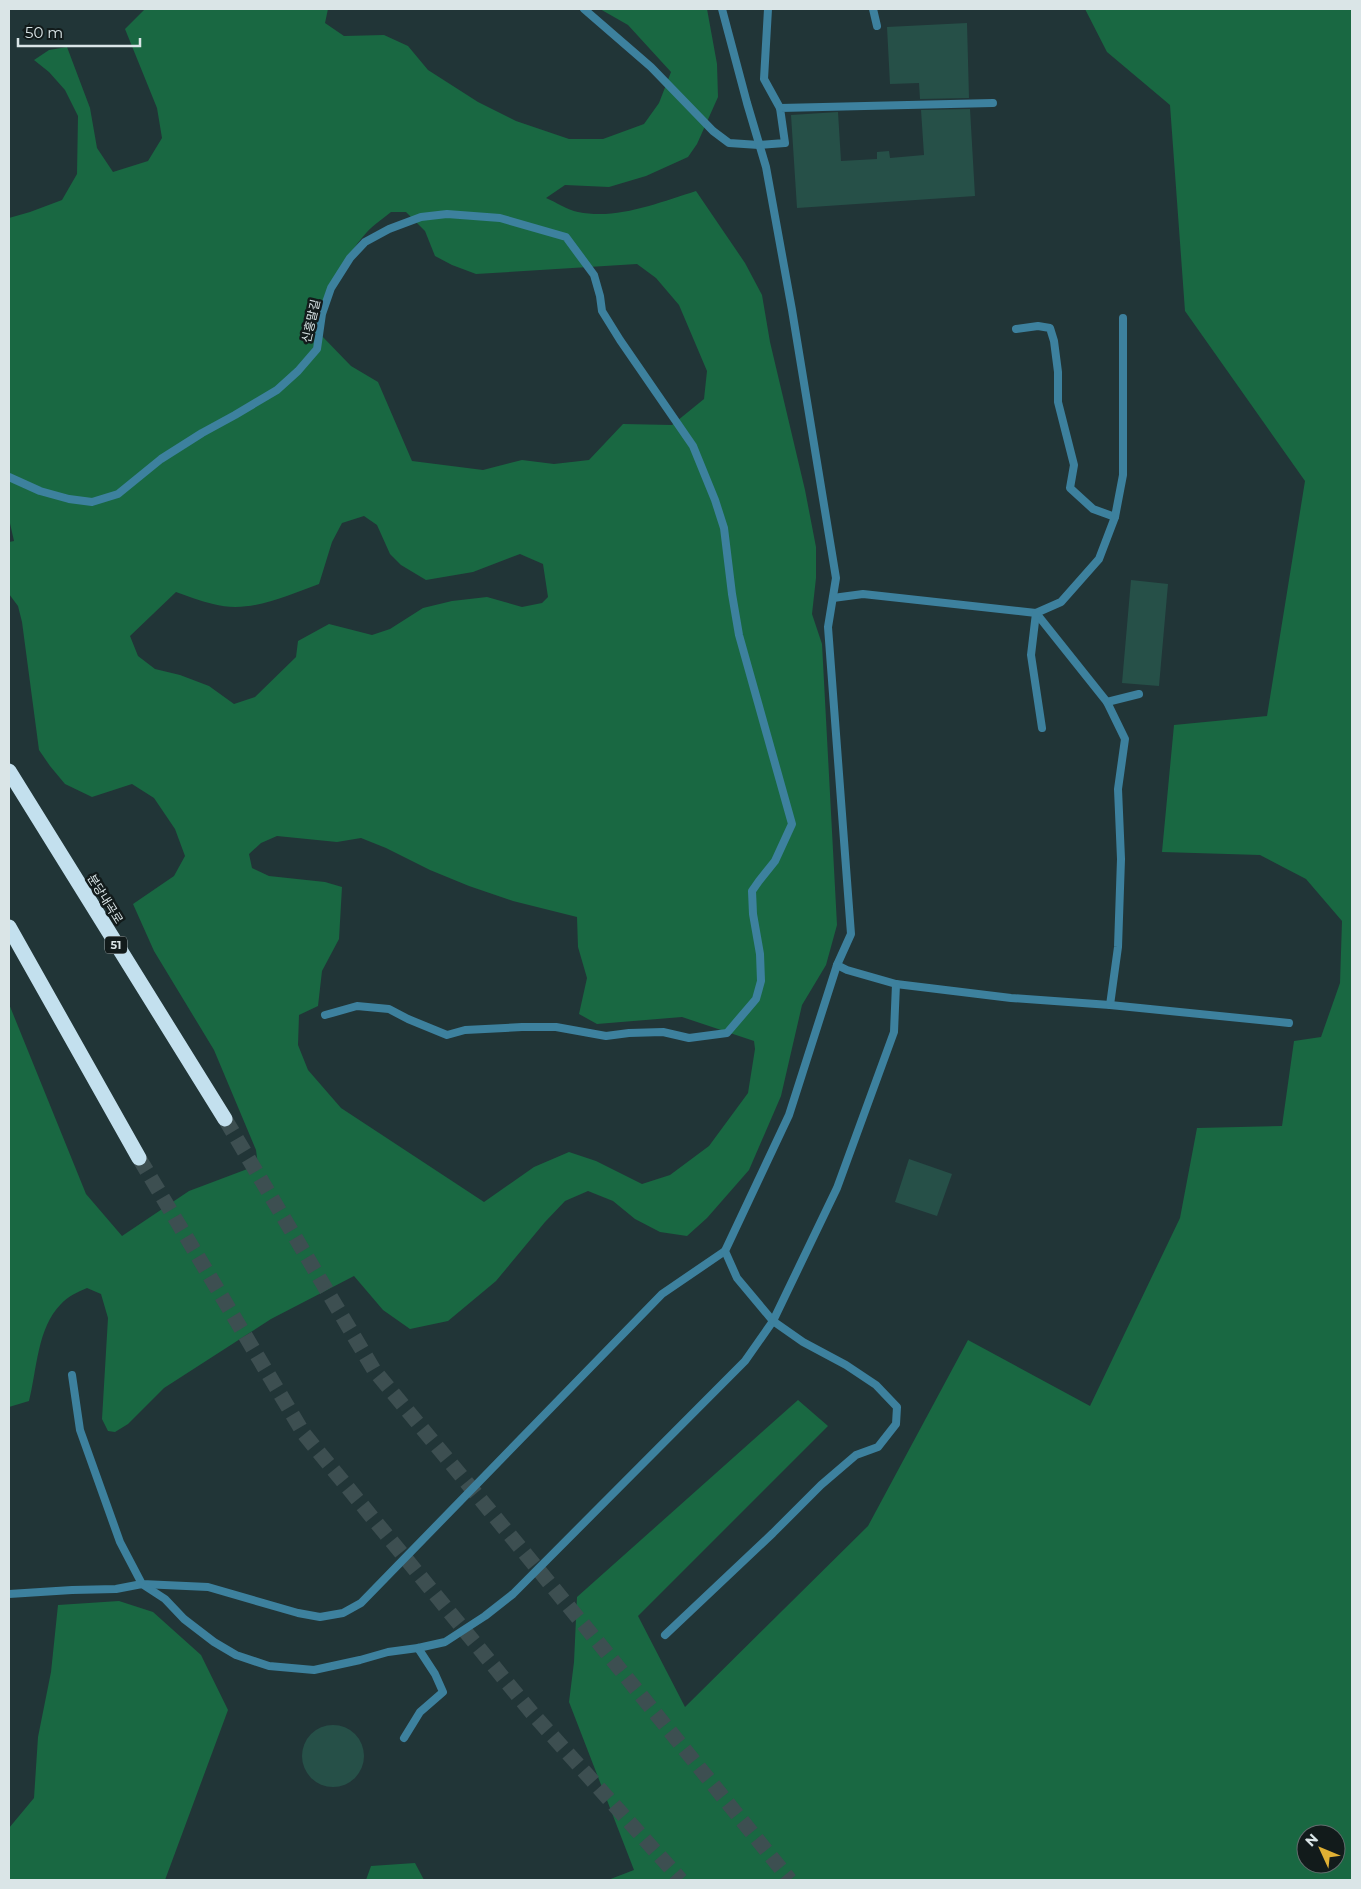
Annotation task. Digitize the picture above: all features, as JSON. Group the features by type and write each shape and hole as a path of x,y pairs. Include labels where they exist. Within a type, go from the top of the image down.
{"highway":[{"name":"분당내곡로","path":"9,771 225,1119"},
{"path":"9,927 139,1158"}],"lane":[{"path":"584,9 651,66 712,131 729,143 759,145 785,143 780,108 764,79 768,9"},
{"path":"9,1594 116,1589 142,1584 208,1587 298,1613 320,1617 343,1613 361,1603 662,1294 725,1251 789,1115 837,965 851,934 828,626 836,578 792,310 766,167 722,9"},
{"path":"873,9 877,26"},
{"path":"780,108 993,103"},
{"name":"신흥말길","path":"9,477 40,492 69,499 92,502 118,494 161,459 202,432 277,390 298,371 317,349 322,314 331,288 350,258 365,242 389,229 421,217 447,214 500,218 566,237 594,274 602,311 693,446 715,500 724,528 739,635 792,824 775,861 752,891 753,914 760,954 761,982 756,999 727,1033 689,1038 663,1032 606,1036 556,1027 465,1030 448,1035 388,1009 357,1006 325,1015"},
{"path":"833,598 863,594 1036,613 1061,602 1099,558 1115,517 1124,475 1123,318"},
{"path":"1016,329 1038,326 1050,328 1054,341 1058,372 1058,402 1074,465 1070,488 1092,510 1115,517"},
{"path":"1036,613 1107,702 1125,739 1118,788 1121,859 1118,947 1110,1005"},
{"path":"1036,613 1031,655 1042,728"},
{"path":"1107,702 1139,694"},
{"path":"837,965 847,970 896,984 1011,998 1110,1005 1289,1023"},
{"path":"72,1375 80,1430 120,1542 142,1584 165,1599 184,1619 214,1642 236,1655 269,1666 314,1670 388,1652 445,1642 486,1616 513,1594 745,1361 773,1321 836,1188 891,1041 894,1032 896,984"},
{"path":"665,1635 773,1534 820,1485 856,1455 878,1447 896,1424 897,1407 876,1385 846,1365 803,1342 773,1321 737,1278 725,1251"},
{"path":"404,1738 420,1712 443,1692 435,1674 418,1648"}],"green space":[{"path":"145,9 328,9 325,23 344,36 384,35 408,46 428,70 478,102 516,121 569,139 603,139 644,124 659,103 671,72 628,25 600,9 707,9 717,64 718,97 697,144 688,157 646,176 609,187 565,185 546,198 574,211 608,214 637,209 696,191 745,263 762,295 770,342 805,490 816,547 816,578 812,614 822,644 837,925 826,965 802,1005 781,1096 749,1170 707,1218 687,1236 660,1232 635,1219 613,1201 588,1191 565,1201 496,1281 448,1321 410,1329 383,1310 354,1276 271,1319 164,1388 128,1424 115,1432 108,1431 102,1419 108,1318 101,1294 87,1288 73,1294 53,1314 42,1337 29,1401 9,1407 9,1004 86,1194 122,1236 189,1191 258,1165 256,1150 214,1050 154,951 133,904 174,876 185,856 175,829 154,798 132,784 92,797 65,784 50,766 39,750 22,622 18,606 9,594 9,542 14,541 9,519 9,218 62,200 77,174 78,116 65,90 49,72 34,60 49,50 67,47 90,108 97,148 113,172 148,161 162,138 157,108 125,29","holes":["391,212 406,212 425,231 435,256 476,274 637,264 656,278 679,305 707,371 704,399 672,425 623,424 589,460 554,464 522,460 483,470 412,461 378,382 351,366 320,334 327,307 343,267 369,229","364,516 377,525 390,554 401,565 426,580 473,572 520,554 543,564 548,597 542,603 522,607 487,597 452,601 423,608 390,629 372,635 329,624 298,641 296,657 255,697 234,704 209,686 180,675 155,669 138,656 130,636 176,592 213,604 240,607 267,602 319,584 332,542 342,523","277,836 337,842 361,838 469,886 513,901 577,917 578,947 587,978 579,1014 597,1024 682,1017 754,1041 755,1049 748,1093 709,1146 670,1175 642,1184 596,1161 569,1152 534,1167 484,1202 341,1108 308,1070 298,1045 299,1015 318,1006 322,971 339,939 342,887 325,882 269,876 252,868 249,854 261,843"]},
{"path":"1085,9 1352,9 1352,1880 608,1880 634,1870 569,1702 574,1662 577,1597 798,1400 828,1426 638,1616 685,1707 868,1526 968,1340 1090,1406 1180,1218 1197,1128 1282,1126 1294,1041 1321,1037 1340,983 1342,921 1306,879 1260,855 1162,852 1174,725 1267,716 1305,481 1185,311 1170,105 1107,52"},
{"path":"119,1601 153,1612 201,1655 228,1710 165,1880 9,1880 9,1828 34,1798 38,1737 51,1672 58,1605"},
{"path":"415,1863 424,1880 366,1880 371,1866"}],"building":[{"path":"967,23 969,98 920,99 919,83 890,84 887,27"},
{"path":"970,109 975,196 797,208 791,115 838,112 841,161 877,159 877,152 889,151 890,158 924,155 921,110"},
{"path":"1131,580 1168,584 1159,686 1122,683"},
{"path":"909,1159 952,1174 937,1216 895,1202"},
{"path":"327,1725 339,1725 355,1734 362,1744 364,1756 362,1768 355,1778 339,1787 327,1787 316,1782 307,1773 302,1762 302,1750 307,1739 316,1730"}],"tunnel":[{"path":"225,1119 374,1370 602,1647 790,1880"},
{"path":"139,1158 304,1434 532,1713 681,1880"}]}
